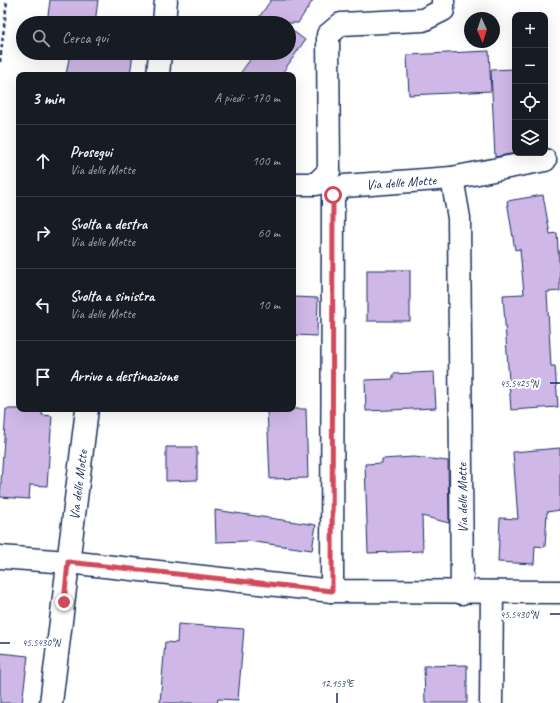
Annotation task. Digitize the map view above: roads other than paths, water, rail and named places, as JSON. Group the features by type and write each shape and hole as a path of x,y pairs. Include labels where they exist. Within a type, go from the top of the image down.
{"street":[{"path":"165,16 166,0"},
{"path":"296,184 316,184 329,171 328,35 341,24 423,20 443,10 443,0"},
{"path":"158,72 159,60"},
{"path":"452,178 545,160"},
{"name":"Via delle Motte","path":"332,591 333,195 344,186 452,178 459,218 462,593"},
{"name":"Via delle Motte","path":"51,703 87,412"},
{"path":"0,557 68,562 332,591 462,593 560,592"},
{"path":"491,703 492,592"}]}
